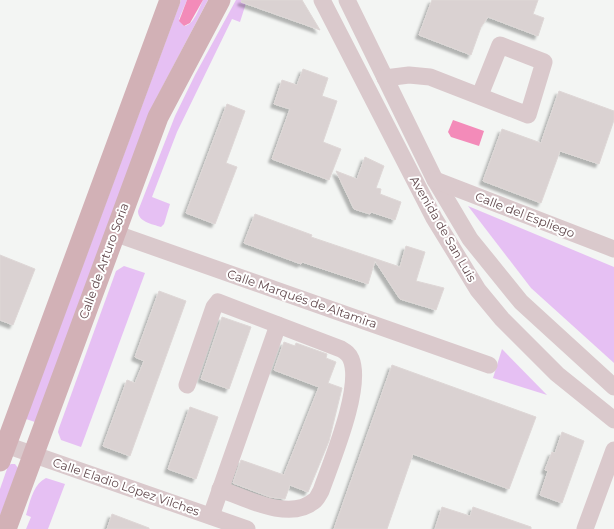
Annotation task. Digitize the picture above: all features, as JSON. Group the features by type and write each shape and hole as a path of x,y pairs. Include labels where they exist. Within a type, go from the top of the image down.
{"main road":[{"path":"3,453 170,0"},
{"name":"Calle de Arturo Soria","path":"6,529 158,117 220,0"}],"street":[{"name":"Avenida de San Luis","path":"322,0 434,218 478,290 502,319 557,374 614,420"},
{"name":"Avenida de San Luis","path":"347,0 435,180 470,239 521,302 614,387"},
{"path":"385,78 409,75 430,77 480,95"},
{"name":"Calle del Espliego","path":"435,180 614,249"},
{"name":"Calle Marqués de Altamira","path":"114,233 489,365"},
{"path":"187,385 214,307 218,302 341,349 348,353 352,361 353,378 350,402 321,491 314,502 299,509 280,510 220,489"},
{"path":"211,516 278,325"},
{"path":"585,529 614,450"},
{"name":"Calle Eladio López Vilches","path":"3,453 33,453 247,529"}],"shaded area":[{"path":"181,0 187,0 179,19 184,26 191,23 203,0 208,0 157,97 35,422 26,419"},
{"path":"187,0 203,0 190,23 184,26 179,21"},
{"path":"236,0 247,0 240,22 232,19 177,132 152,197 170,204 164,224 161,227 150,224 140,218 138,211 175,116 195,75"},
{"path":"453,120 484,131 479,146 451,137 448,132"},
{"path":"468,206 614,267 614,363 531,288"},
{"path":"124,266 145,273 81,447 61,440 58,432 116,271"},
{"path":"502,349 547,395 493,378"},
{"path":"15,464 18,468 0,516 0,489 8,466"},
{"path":"46,478 65,484 48,529 26,529 31,517 26,515 33,494 38,484"}],"building":[{"path":"242,0 302,0 320,30 241,2"},
{"path":"432,0 538,0 533,14 544,18 538,36 488,17 481,27 471,55 419,35"},
{"path":"303,69 328,78 322,96 337,101 323,142 341,149 329,180 272,159 290,109 274,104 282,80 297,85"},
{"path":"559,91 614,111 614,120 599,164 560,151 541,203 483,181 502,129 541,143"},
{"path":"227,104 245,111 226,163 237,167 215,224 186,213"},
{"path":"365,157 384,166 376,188 381,189 380,194 401,202 395,220 371,212 370,214 354,209 336,171 357,179"},
{"path":"255,214 312,235 311,237 400,267 406,246 425,252 416,281 444,288 436,310 400,299 375,261 368,284 302,262 301,264 244,243"},
{"path":"0,255 35,269 13,325 0,320"},
{"path":"159,291 186,301 130,456 103,446 127,380 135,383 144,361 135,357"},
{"path":"222,317 251,327 229,389 201,379"},
{"path":"284,342 295,346 296,343 327,354 326,358 336,362 328,383 342,388 329,441 308,492 290,485 285,499 270,497 233,483 241,460 284,475 319,387 274,370"},
{"path":"392,365 536,417 509,489 413,454 387,529 334,529"},
{"path":"190,407 218,417 196,479 168,469"},
{"path":"562,432 584,441 562,503 540,495 548,471 545,470 552,452 555,453"},
{"path":"442,507 470,516 473,507 531,527 531,529 435,529"},
{"path":"112,514 149,528 149,529 107,529"}]}
